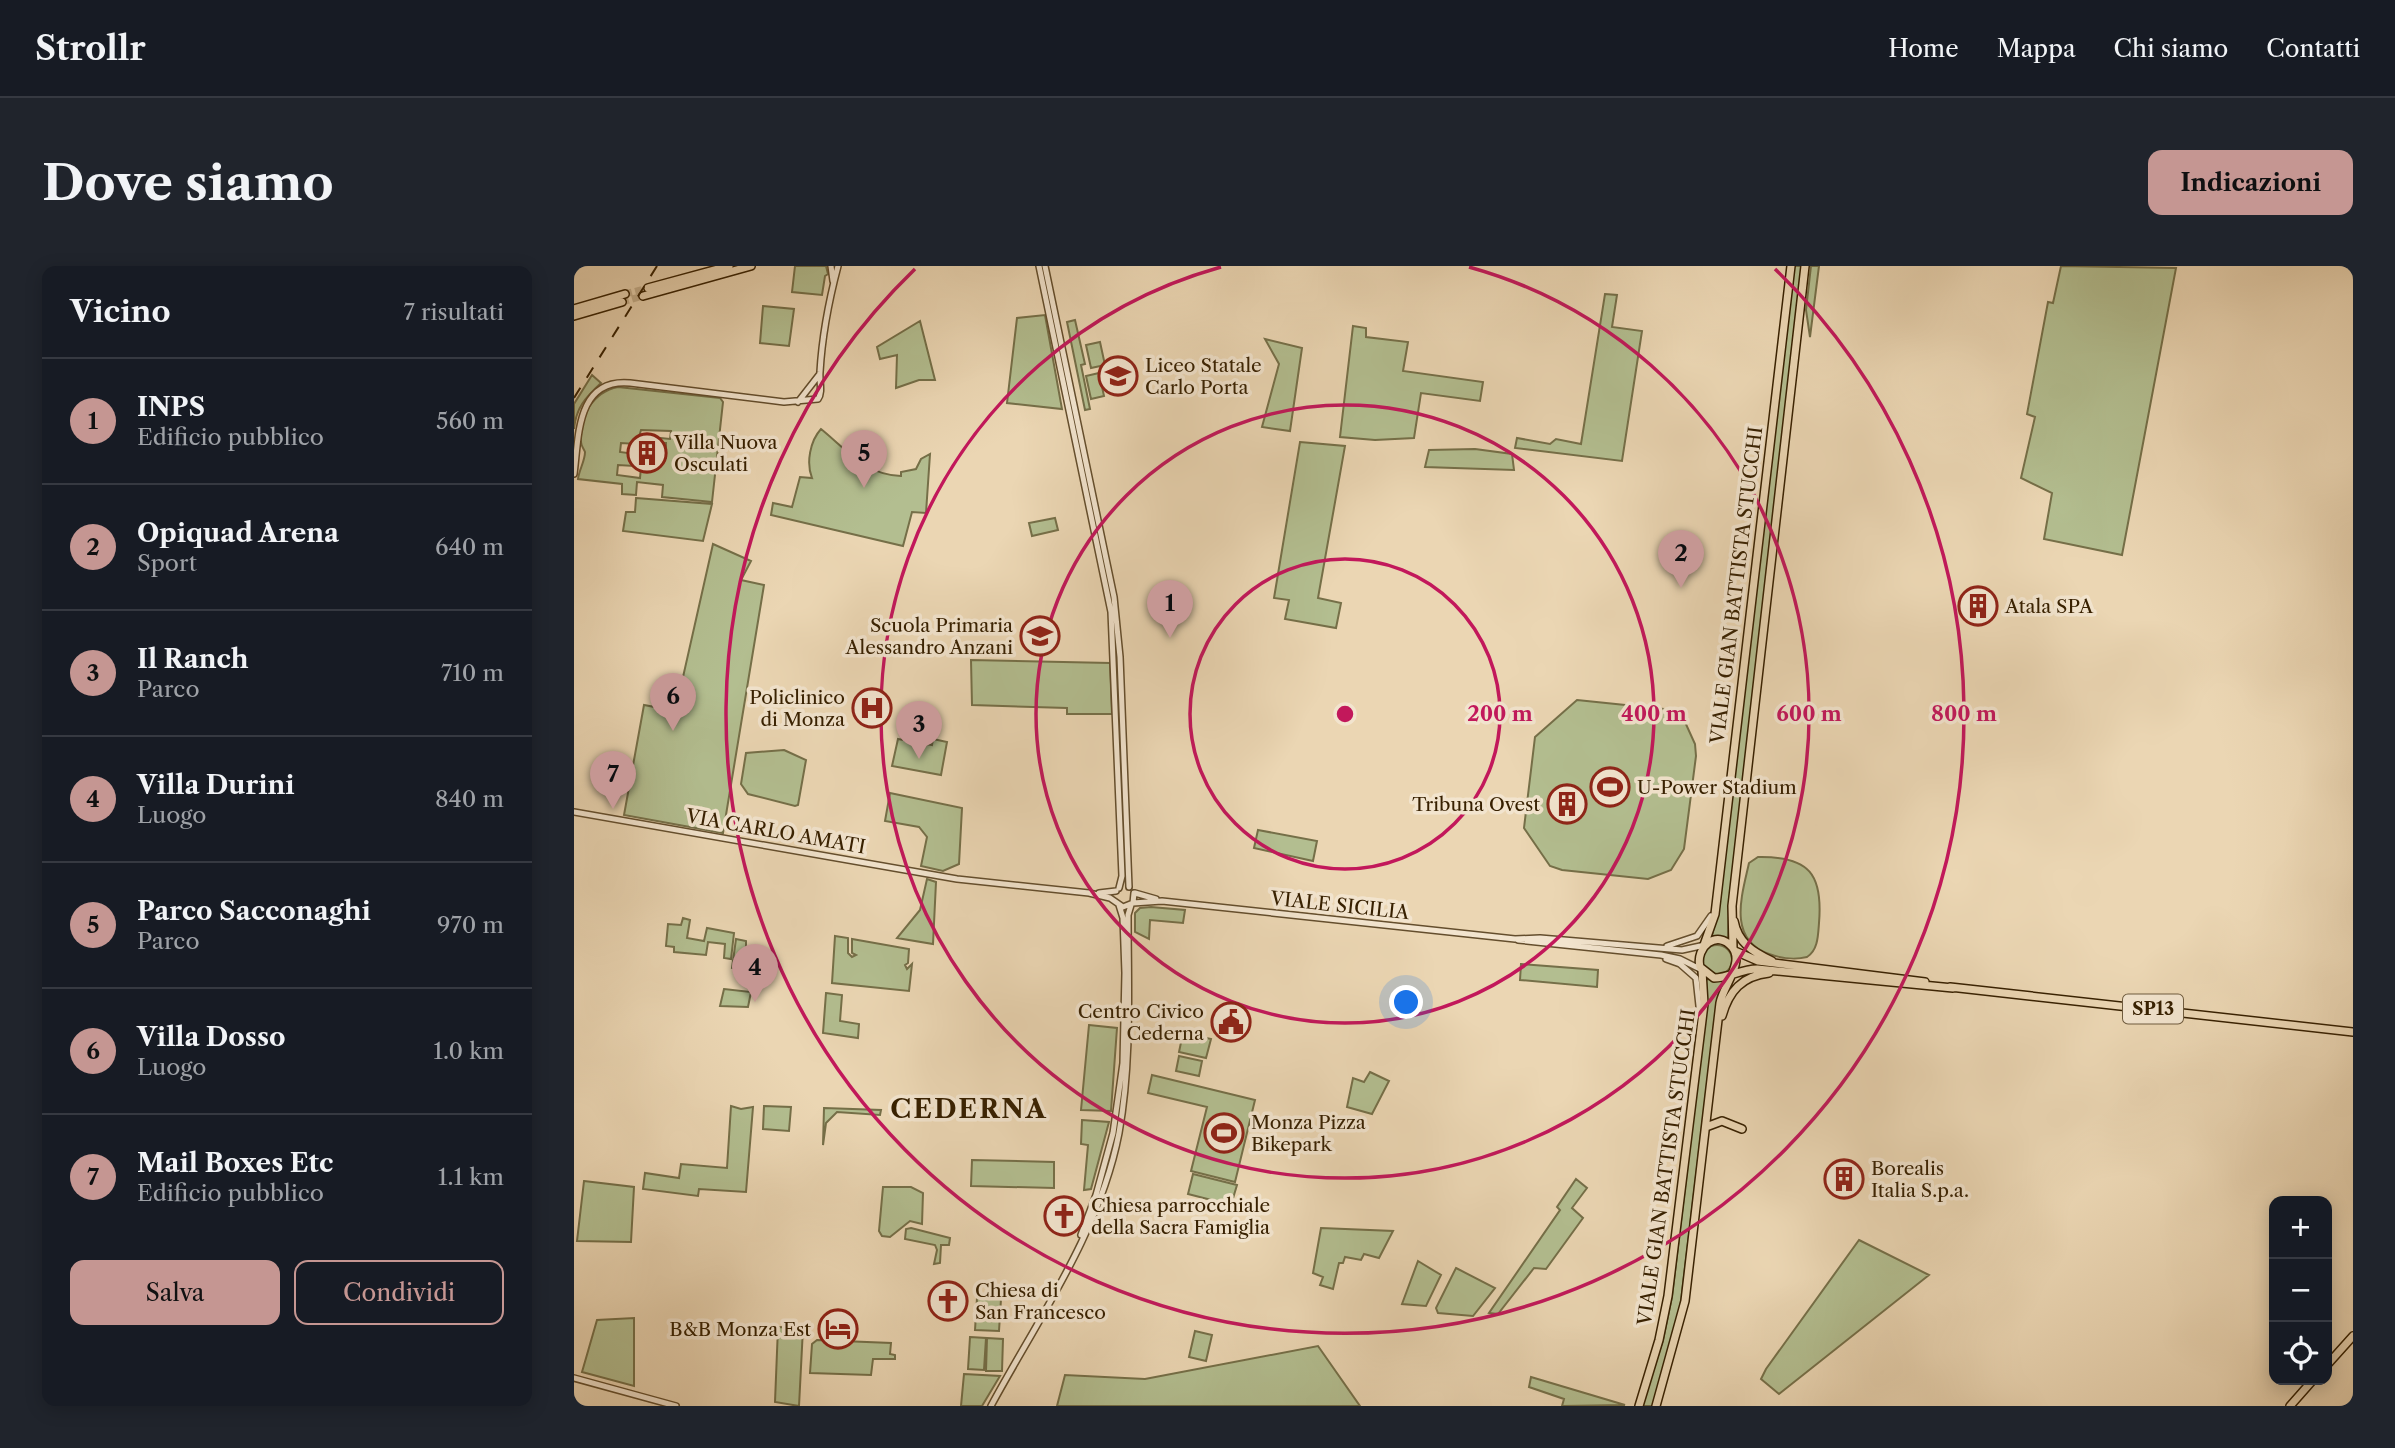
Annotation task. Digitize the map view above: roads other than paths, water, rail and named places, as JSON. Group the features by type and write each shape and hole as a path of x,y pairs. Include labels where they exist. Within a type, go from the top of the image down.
{"main road":[{"path":"648,288 729,266"},
{"path":"643,296 751,266"},
{"name":"VIALE GIAN BATTISTA STUCCHI","path":"1639,1406 1668,1296 1704,993 1698,958 1712,928 1716,903 1791,266"},
{"name":"VIALE GIAN BATTISTA STUCCHI","path":"1657,1406 1685,1301 1721,996 1736,963 1732,906 1805,266"},
{"path":"574,309 625,294"},
{"path":"574,316 622,302"},
{"path":"1732,906 1740,939 1751,950 1786,965"},
{"path":"1704,946 1720,940 1758,961 1904,978 1953,988"},
{"path":"1701,970 1715,979 1757,969 1953,988"},
{"path":"1717,1033 1727,1000 1744,981 1759,974 1800,974"},
{"name":"SP13","path":"1953,988 2353,1032"},
{"path":"1706,1127 1722,1121 1742,1129"},
{"path":"2332,1359 2353,1336"},
{"path":"2290,1406 2309,1385"}],"street":[{"path":"831,266 833,281"},
{"path":"808,396 818,399 817,387 833,281 838,266"},
{"path":"1039,266 1111,612 1122,876 1117,889 1117,904 1123,918 1125,1024 1117,1116 1096,1195 1079,1244"},
{"path":"991,1406 1054,1295 1101,1196 1119,1133 1128,1065 1128,915 1135,893 1129,887 1120,657 1115,603 1045,266"},
{"path":"574,474 583,408 596,392 607,385 630,383 798,402 817,387"},
{"name":"VIA CARLO AMATI","path":"574,812 973,881 1089,893"},
{"path":"1089,893 1129,887"},
{"path":"1089,893 1117,904"},
{"name":"VIALE SICILIA","path":"1135,893 1162,901 1515,939 1540,938 1644,950 1686,950 1704,946"},
{"name":"VIALE SICILIA","path":"1117,904 1162,901"},
{"path":"1644,950 1676,945 1697,936 1706,926 1716,903"},
{"path":"1644,950 1680,964 1696,978 1700,993 1700,1033"},
{"name":"VIALE SICILIA","path":"1644,950 1680,959 1701,970"},
{"path":"574,1378 676,1406"}],"tunnel":[{"path":"625,294 648,288"},
{"path":"622,302 643,296"}],"railway":[{"path":"574,398 657,266"}],"place":[{"name":"Liceo Statale Carlo Porta","path":"1118,376"},
{"name":"Villa Nuova Osculati","path":"647,453"},
{"name":"Parco Sacconaghi","path":"864,488"},
{"name":"Opiquad Arena","path":"1681,588"},
{"name":"Atala SPA","path":"1978,606"},
{"name":"Scuola Primaria Alessandro Anzani","path":"1040,636"},
{"name":"INPS","path":"1170,638"},
{"name":"Policlinico di Monza","path":"872,708"},
{"name":"Villa Dosso","path":"673,731"},
{"name":"Il Ranch","path":"919,759"},
{"name":"U-Power Stadium","path":"1610,787"},
{"name":"Tribuna Ovest","path":"1567,804"},
{"name":"Mail Boxes Etc","path":"613,809"},
{"name":"Villa Durini","path":"755,1002"},
{"name":"Centro Civico Cederna","path":"1231,1022"},
{"name":"Monza Pizza Bikepark","path":"1224,1133"},
{"name":"Borealis Italia S.p.a.","path":"1844,1179"},
{"name":"Chiesa parrocchiale della Sacra Famiglia","path":"1064,1216"},
{"name":"Chiesa di San Francesco","path":"948,1301"},
{"name":"B&B Monza Est","path":"838,1329"}],"district":[{"name":"CEDERNA","path":"969,1109"}]}
